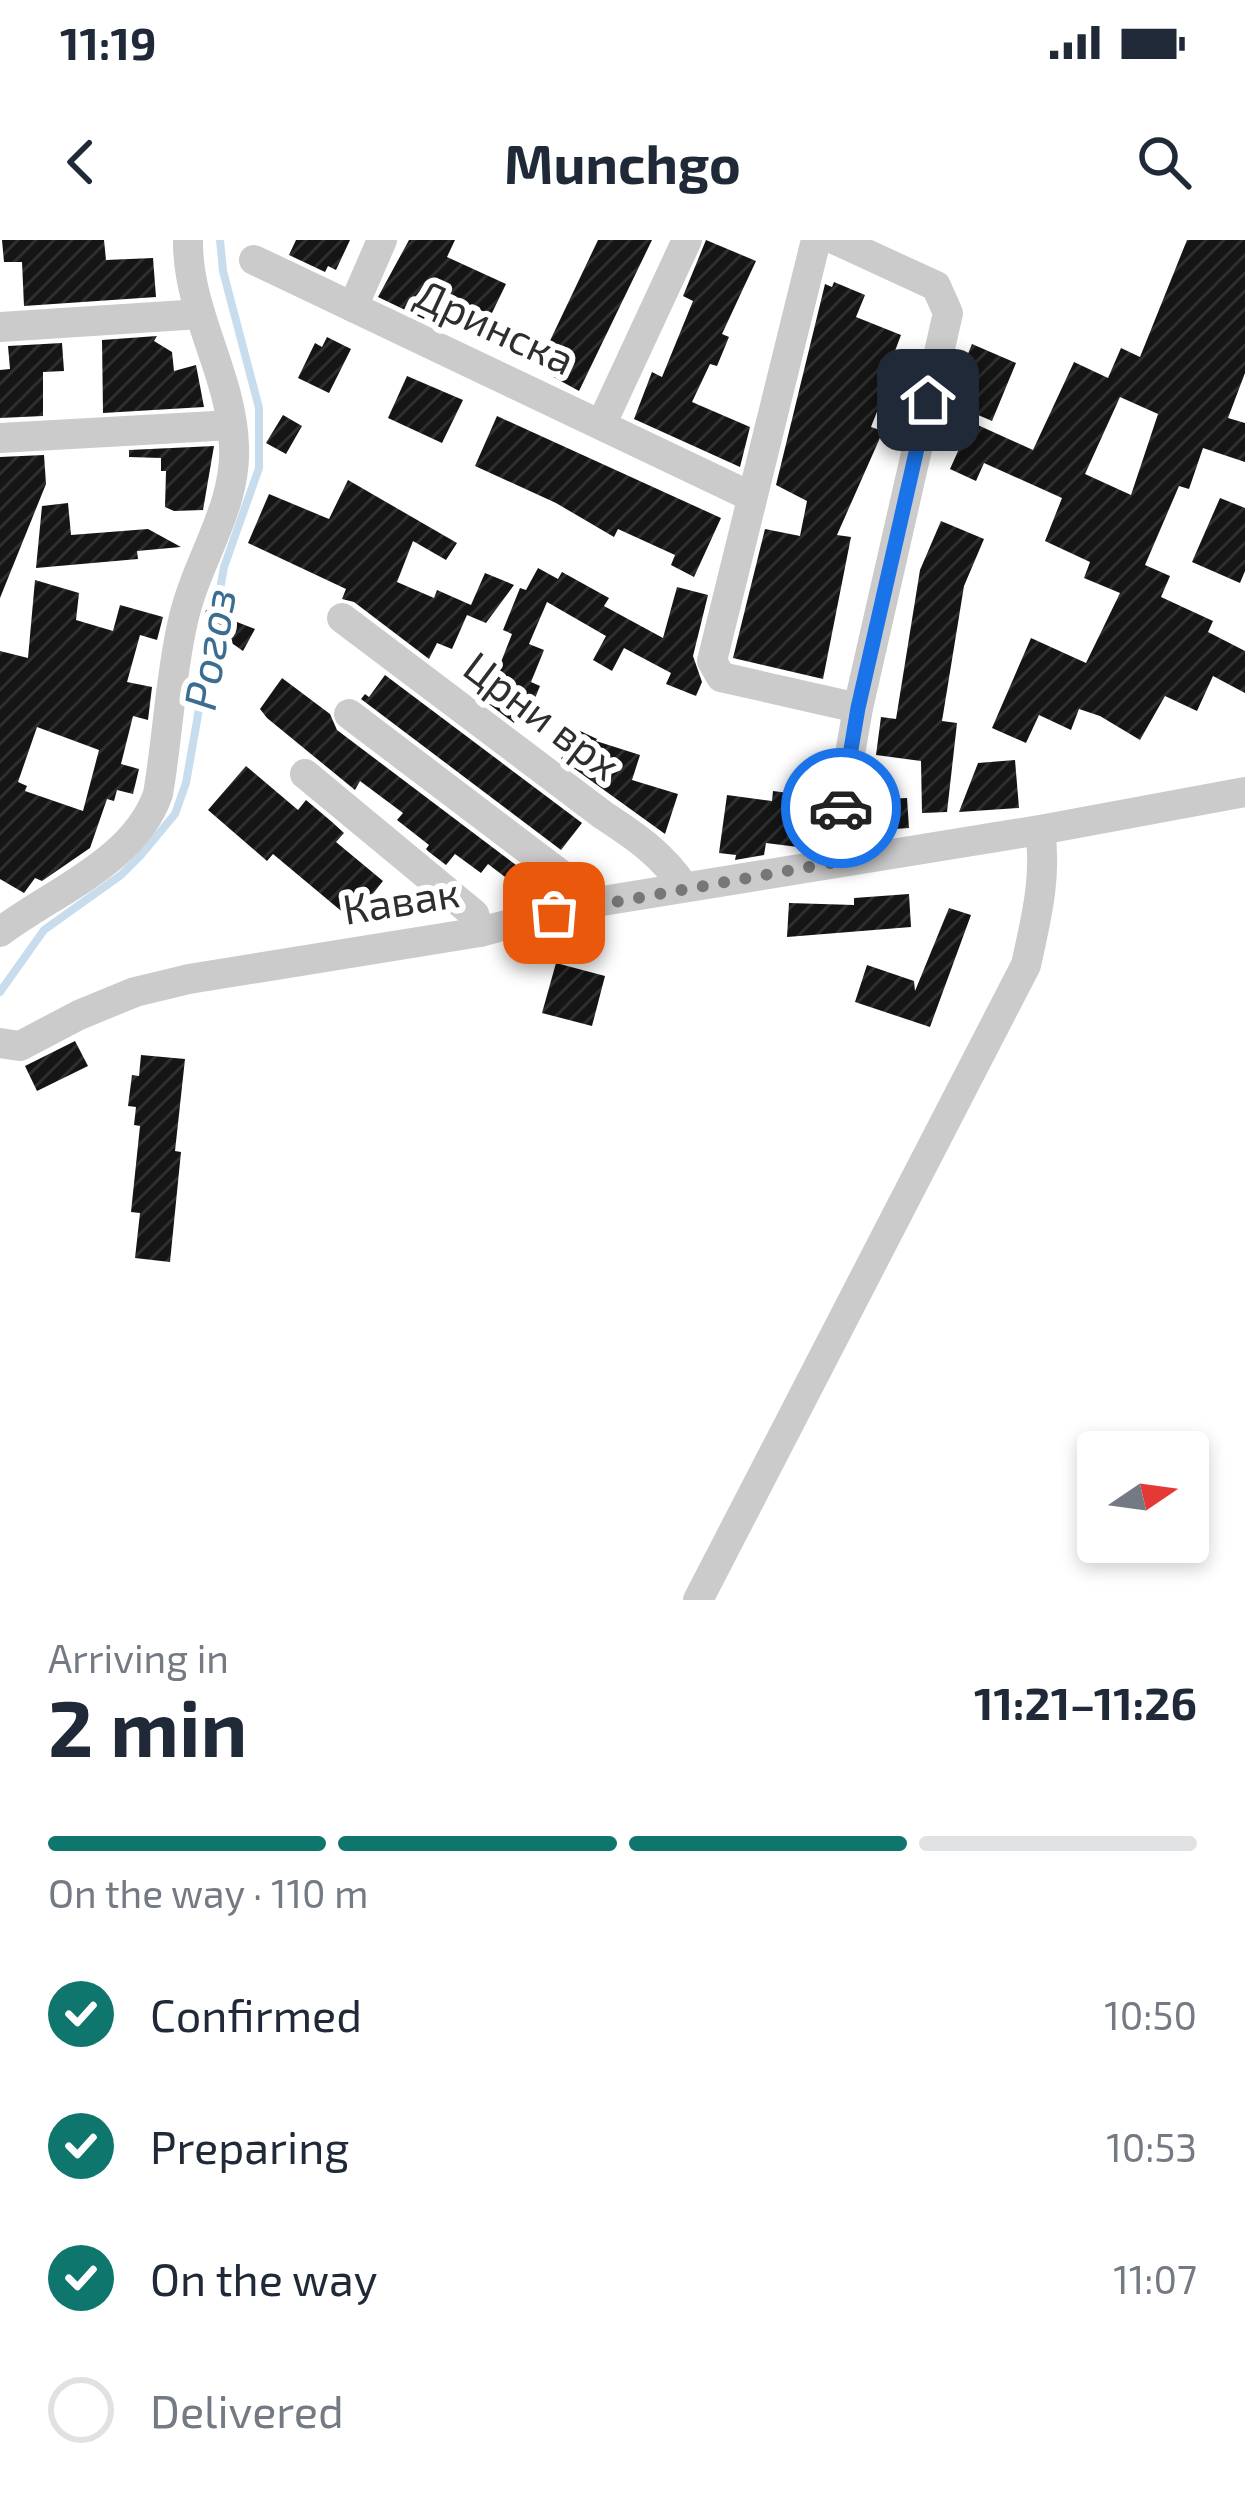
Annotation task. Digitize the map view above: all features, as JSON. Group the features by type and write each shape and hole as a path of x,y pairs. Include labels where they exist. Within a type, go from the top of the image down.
{"street":[{"path":"4,924 122,848 154,805 183,619 231,484 235,448 191,284 188,240"},
{"name":"Дринска","path":"352,308 382,240"},
{"name":"Дринска","path":"602,424 687,240"},
{"path":"816,240 712,654 714,668 722,677 858,708"},
{"path":"831,863 858,708 948,313 936,286 836,240"},
{"name":"Дринска","path":"254,260 752,497"},
{"path":"0,327 200,314"},
{"path":"0,438 232,425"},
{"name":"Црни врх","path":"343,618 641,839 684,887"},
{"path":"349,714 575,886 590,903"},
{"path":"305,774 474,914 480,932"},
{"name":"Кавак","path":"4,1050 153,988 480,932 590,903 1245,792"},
{"path":"698,1600 1026,965 1042,894 1045,862 1040,830"}],"building":[{"path":"2,240 104,240 106,260 153,258 156,297 24,306 22,262 4,262"},
{"path":"296,240 350,240 336,270 328,266 325,272 289,255"},
{"path":"409,240 455,240 447,257 506,284 491,315 448,295 437,319 426,314 424,319 378,297"},
{"path":"598,240 652,240 579,391 537,368"},
{"path":"706,240 756,261 722,334 729,337 717,366 710,364 692,402 750,427 740,467 634,419 652,372 662,377 693,301 683,296"},
{"path":"1187,240 1245,240 1245,373 1228,418 1245,423 1245,462 1203,448 1189,489 1179,486 1145,565 1170,576 1161,597 1213,621 1208,632 1245,651 1245,693 1213,676 1197,711 1165,696 1140,740 1079,709 1071,730 1039,715 1026,743 992,728 1031,638 1086,663 1120,593 1084,578 1090,562 1045,541 1062,498 984,463 976,481 950,469 971,422 1033,450 1074,362 1108,378 1121,348 1140,357","holes":["1120,397 1158,414 1131,495 1085,474"]},
{"path":"834,282 865,295 856,317 901,335 871,427 883,431 837,535 851,537 823,679 733,658 765,529 800,536 807,501 776,485 825,284 832,287"},
{"path":"157,336 154,341 172,352 174,371 196,365 204,407 103,413 102,340"},
{"path":"327,337 351,349 329,393 298,378 315,343 322,347"},
{"path":"62,343 64,371 43,372 43,416 0,418 0,370 10,369 8,346"},
{"path":"972,344 1016,363 992,421 948,402"},
{"path":"407,376 463,400 442,443 388,418"},
{"path":"283,415 302,426 286,454 266,443"},
{"path":"497,416 721,518 694,577 671,565 675,555 618,529 614,537 556,503 475,466"},
{"path":"214,446 203,510 165,507 166,471 161,471 161,458 129,457 129,450"},
{"path":"44,455 46,484 0,598 0,457"},
{"path":"348,480 457,543 446,560 413,541 397,582 434,598 437,590 471,605 485,573 514,585 486,623 467,615 452,649 437,643 429,659 354,602 342,599 346,589 248,543 269,494 329,519"},
{"path":"1220,498 1245,508 1245,571 1240,583 1192,562"},
{"path":"68,503 71,535 148,529 181,547 137,551 138,559 36,568 42,506"},
{"path":"941,521 984,539 964,586 942,721 957,723 947,812 922,813 921,761 876,755 881,717 896,719 920,570"},
{"path":"538,568 558,579 562,572 609,598 604,606 663,638 677,587 708,595 693,656 702,682 696,696 666,684 671,673 624,648 612,671 593,660 606,636 547,602 529,644 544,650 531,682 540,686 529,713 520,709 514,723 477,695 484,676 494,680 512,634 503,630 520,588 526,590"},
{"path":"35,580 79,593 76,620 113,631 120,605 163,617 157,640 140,635 127,682 152,687 148,720 133,716 121,764 139,769 133,794 117,790 114,801 107,799 90,848 42,881 35,878 24,893 0,879 0,651 28,658","holes":["37,727 99,750 83,811 25,791 27,786 18,782"]},
{"path":"206,610 255,629 243,651 203,623"},
{"path":"385,675 582,823 561,850 361,699 365,694 369,697"},
{"path":"282,678 330,714 337,730 545,887 526,893 488,864 481,873 455,854 446,865 429,852 429,845 397,820 403,813 360,781 355,790 267,718 260,709"},
{"path":"574,728 596,741 640,755 632,780 678,794 665,834 561,759"},
{"path":"1015,760 1019,808 959,812 978,763"},
{"path":"246,766 298,810 306,800 344,833 336,842 383,881 352,920 273,854 267,861 208,810"},
{"path":"773,791 812,796 806,848 766,843 764,855 735,860 736,855 719,853 727,795 772,801"},
{"path":"907,798 909,828 866,831 864,806"},
{"path":"909,894 911,927 787,937 789,903 854,905 854,898"},
{"path":"949,908 971,915 930,1027 855,1002 867,965 914,981 915,991"},
{"path":"556,963 605,976 592,1026 542,1013"},
{"path":"75,1041 88,1066 37,1091 25,1066"},
{"path":"141,1055 185,1059 170,1262 135,1258 140,1213 131,1212 140,1126 134,1125 136,1107 128,1106 132,1075 139,1076"}],"waterway":[{"name":"Рогоз","path":"0,992 44,930 141,855 175,814 186,783 224,567 259,468 259,408 223,271 220,240"}],"way so far":[{"path":"554,913 831,863 841,808"}],"route":[{"path":"841,808 858,708 928,400"}]}
